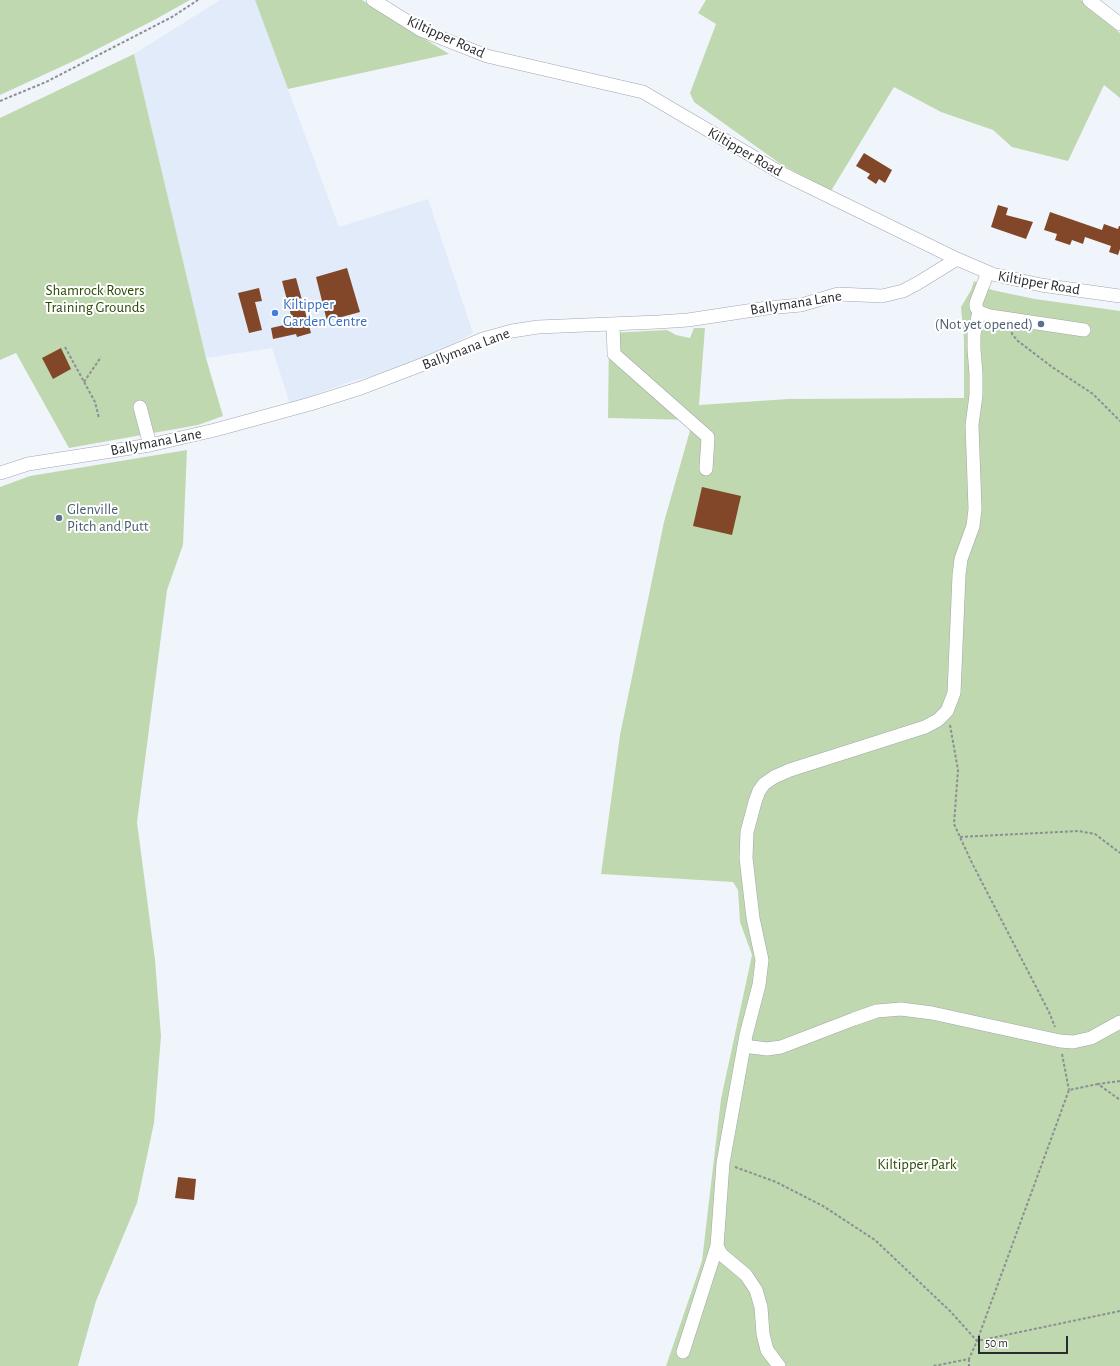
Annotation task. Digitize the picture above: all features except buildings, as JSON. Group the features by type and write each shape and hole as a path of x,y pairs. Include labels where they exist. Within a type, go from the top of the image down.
{"street":[{"name":"Kiltipper Road","path":"373,0 421,30 487,56 643,92 780,173 957,259 988,272 1028,282 1120,296"},
{"path":"1089,0 1120,23"},
{"name":"Ballymana Lane","path":"0,473 28,464 150,445 215,430 310,404 362,388 483,339 512,331 538,327 681,320 801,305 838,294 882,296 903,291 918,284 957,259"},
{"path":"988,272 976,303 976,307 979,312 990,316 1084,330"},
{"path":"683,1352 717,1246 723,1163 744,1046 759,985 762,960 753,918 746,858 747,832 759,791 764,784 774,777 790,770 925,727 938,720 947,711 954,693 958,574 961,559 973,526 975,510 972,425 976,395 974,334 979,312"},
{"path":"613,324 614,354 708,437 706,469"},
{"path":"140,407 150,445"},
{"path":"744,1046 767,1049 781,1047 877,1011 902,1009 932,1013 1060,1042 1073,1042 1091,1038 1120,1022"},
{"path":"717,1246 721,1254 746,1275 756,1290 761,1307 763,1334 767,1350 779,1366"}],"path":[{"path":"0,101 46,82 172,18 198,0"},
{"path":"1014,320 1012,334 1018,341 1052,367 1093,394 1120,421"},
{"path":"65,347 95,402 98,418"},
{"path":"84,382 101,357"},
{"path":"947,711 958,770 954,824 972,863 1049,1012 1060,1042 1069,1090 977,1341 969,1359 969,1366"},
{"path":"960,837 1078,831 1095,834 1120,853"},
{"path":"1069,1090 1098,1084 1120,1082"},
{"path":"1098,1084 1120,1100"},
{"path":"723,1163 776,1182 823,1206 875,1240 951,1312 977,1341"},
{"path":"977,1341 1120,1311"},
{"path":"933,1366 969,1359"}],"shaded area":[{"path":"220,0 255,0 339,227 428,199 473,333 427,358 385,373 352,381 290,404 272,348 206,358 134,54"}],"green space":[{"path":"0,0 190,0 80,58 0,95"},
{"path":"255,0 362,0 449,54 288,89"},
{"path":"706,0 1081,0 1120,33 1120,98 1104,85 1068,161 1012,147 993,130 941,112 894,87 831,191 782,165 694,102 690,93 716,24 698,13"},
{"name":"Shamrock Rovers Training Grounds","path":"134,54 206,358 223,416 198,425 69,448 16,353 0,360 0,118"},
{"name":"Kiltipper Park","path":"974,281 992,290 1035,299 1120,311 1120,1366 666,1366 702,1261 721,1099 752,955 740,922 738,890 733,882 601,874 620,735 664,522 693,420 608,418 609,333 667,330 676,335 690,338 694,328 705,328 699,405 788,399 964,398 964,341 961,307 971,290"},
{"path":"187,450 183,545 167,590 137,822 155,960 161,1036 154,1123 137,1203 96,1301 78,1366 0,1366 0,487 30,476"}],"place":[{"name":"Kiltipper Garden Centre","path":"275,313"},
{"name":"(Not yet opened)","path":"1041,324"},
{"name":"Glenville Pitch and Putt","path":"59,518"}]}
